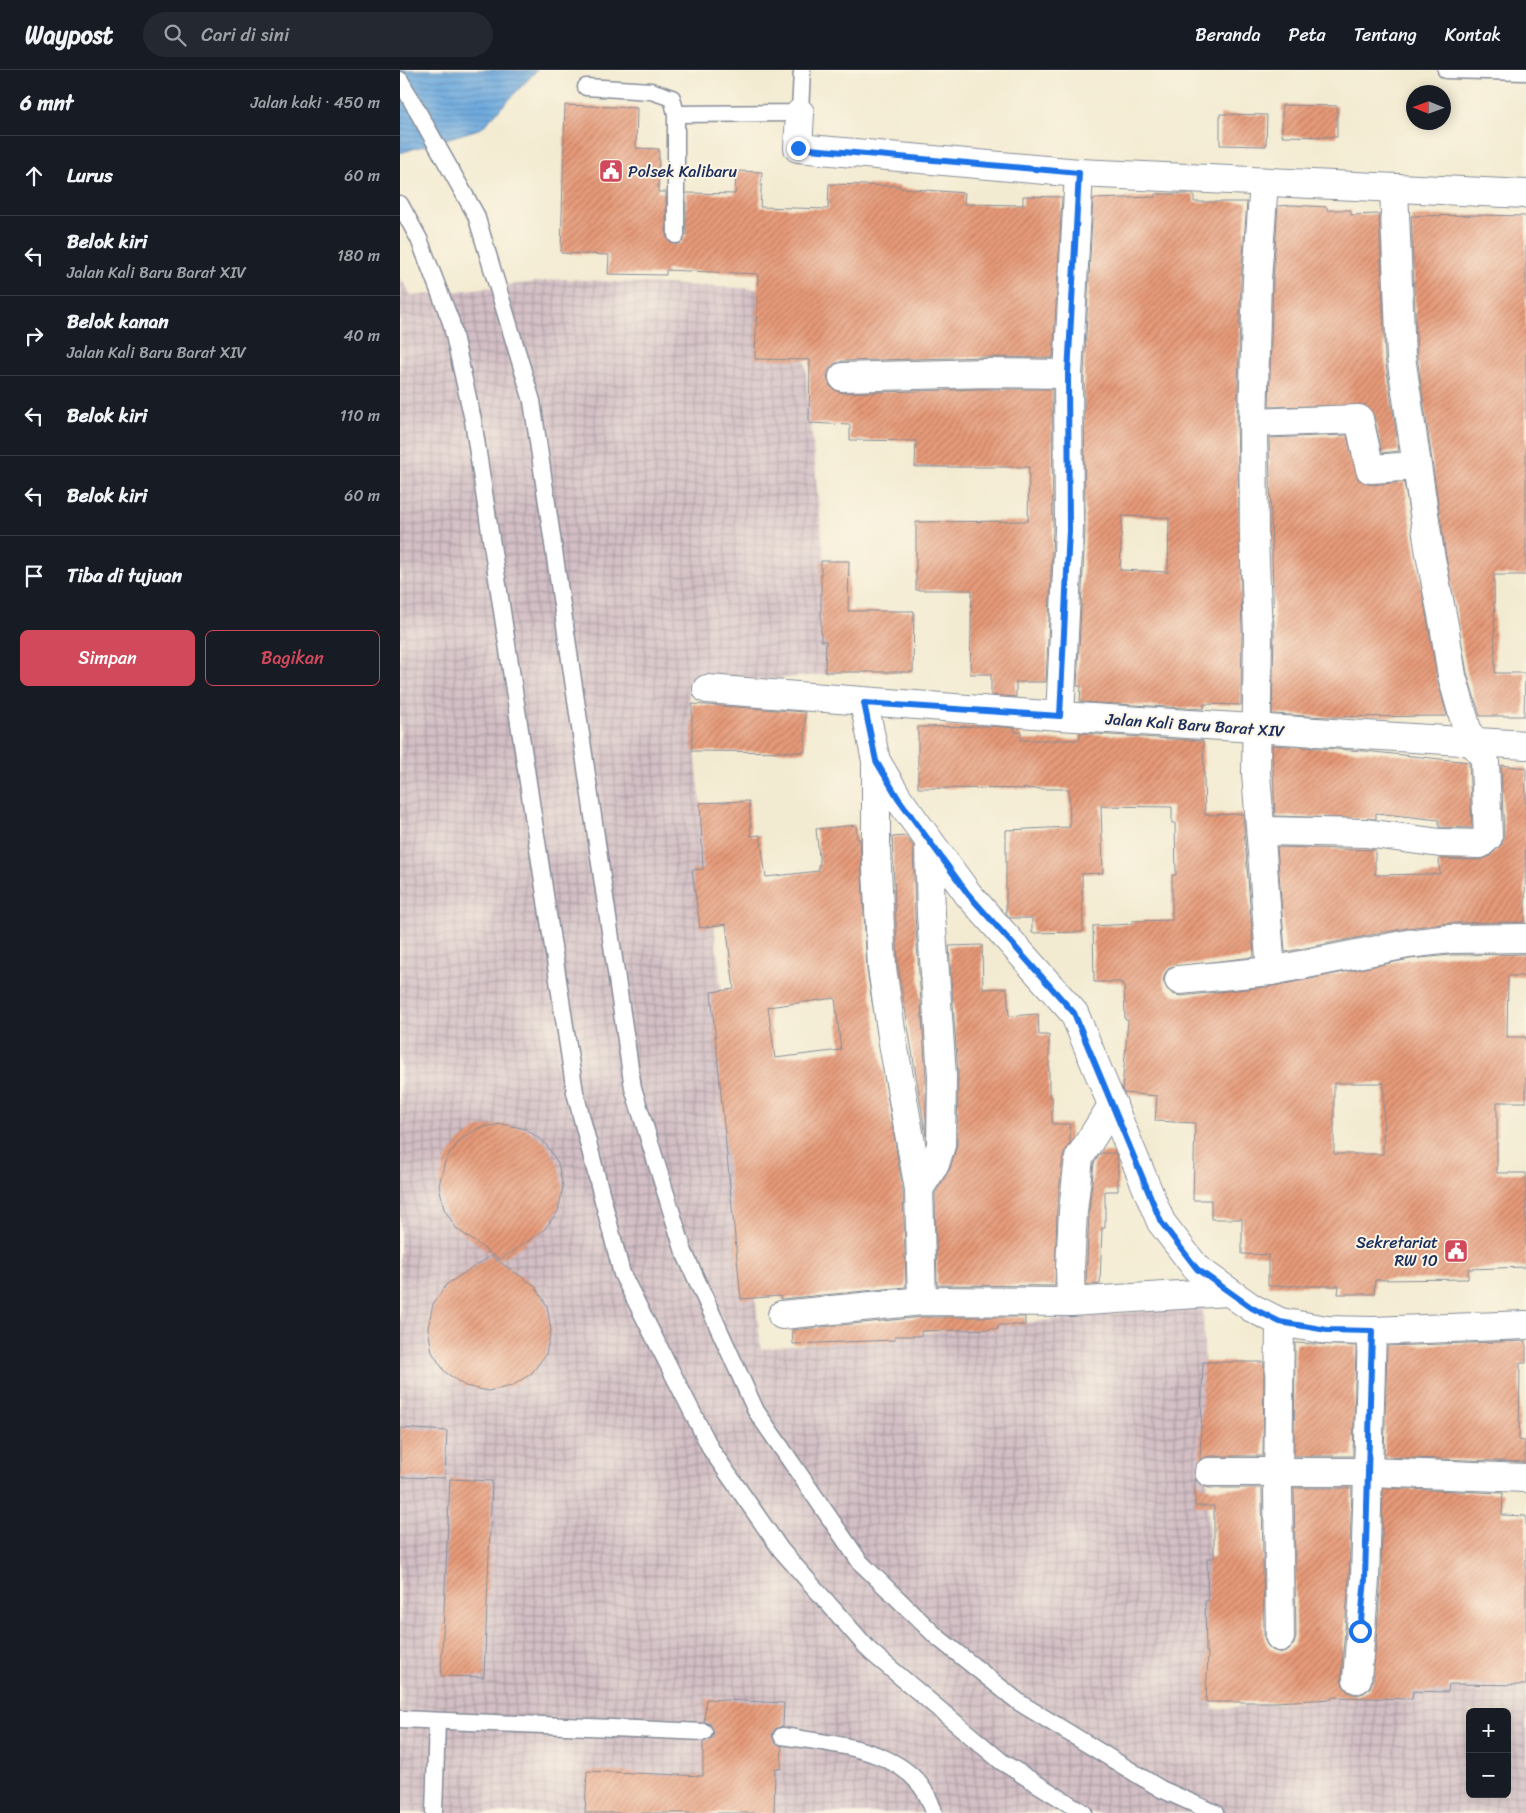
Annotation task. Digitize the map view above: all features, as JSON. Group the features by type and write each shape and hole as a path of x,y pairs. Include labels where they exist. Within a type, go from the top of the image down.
{"street":[{"path":"800,113 798,148 1079,173 1526,194"},
{"path":"1060,716 1069,530 1068,374 1079,173"},
{"path":"1264,182 1257,279 1253,423 1254,538 1258,633 1256,773 1272,971"},
{"path":"1261,831 1366,833 1440,843 1480,844 1488,837 1485,762 1483,754 1470,740 1452,676 1416,466 1401,357 1394,189"},
{"path":"843,377 986,373 1068,374"},
{"path":"1253,423 1359,419 1370,469 1416,466"},
{"name":"Jalan Kali Baru Barat XIV","path":"707,689 864,703 1526,745"},
{"path":"864,703 876,761 876,849 882,968 892,1043 919,1189 922,1301"},
{"path":"876,761 929,844 987,917 1074,1013 1161,1222 1197,1269 1252,1308 1280,1322 1327,1330 1372,1331 1526,1324"},
{"path":"919,1189 935,1164 941,1145 942,1076 929,844"},
{"path":"1179,980 1272,971 1408,944 1450,939 1526,938"},
{"path":"1071,1302 1070,1259 1079,1158 1113,1104"},
{"path":"782,1315 922,1301 1071,1302 1227,1292"},
{"path":"1280,1322 1278,1473 1280,1637"},
{"path":"1357,1679 1365,1579 1370,1472 1372,1331"},
{"path":"1209,1472 1370,1472 1526,1478"}],"lane":[{"path":"676,114 800,113 802,70"},
{"path":"1446,70 1526,72"},
{"path":"400,80 476,214 532,400 633,1088 684,1252 756,1411 860,1562 937,1637 1020,1703 1161,1790 1215,1813"},
{"path":"586,87 651,91 672,98 676,114 676,235"},
{"path":"400,204 419,239 451,322 473,420 575,1092 622,1274 712,1451 782,1550 871,1652 1002,1762 1084,1813"},
{"path":"400,1719 704,1732"},
{"path":"434,1813 437,1721"},
{"path":"782,1736 863,1749 905,1768 931,1800 934,1813"}],"shaded area":[{"path":"400,277 412,296 564,279 798,291 835,673 688,688 761,1349 1203,1305 1213,1709 1526,1680 1526,1813 400,1813"}],"water":[{"path":"400,70 537,70 482,128 400,153"}],"building":[{"path":"565,105 637,108 636,148 659,149 658,192 666,192 666,235 668,240 676,245 681,243 686,235 686,193 735,194 736,171 762,172 760,207 828,209 829,184 900,186 900,188 965,193 964,204 1023,205 1023,196 1062,197 1053,358 986,357 843,361 834,364 829,370 827,377 830,386 836,391 843,393 1052,389 1053,530 1046,682 1016,682 1016,697 991,695 991,674 970,674 972,590 916,590 916,522 1028,521 1029,467 915,467 916,441 850,440 850,425 809,423 810,360 755,359 758,274 666,270 666,275 608,274 609,255 561,253"},
{"path":"1282,105 1337,106 1337,137 1282,136"},
{"path":"1220,114 1267,115 1266,146 1220,145"},
{"path":"1155,194 1194,194 1194,202 1247,202 1241,279 1237,423 1242,633 1241,705 1204,704 1204,709 1080,702 1081,686 1077,686 1085,531 1084,374 1093,199 1155,197","holes":["1122,516 1169,518 1168,572 1120,570"]},
{"path":"1278,206 1327,207 1327,210 1351,210 1351,215 1379,214 1385,358 1399,451 1382,453 1374,416 1365,405 1269,407 1273,280"},
{"path":"1411,216 1526,216 1526,575 1494,575 1495,673 1525,673 1524,716 1480,716 1467,673 1445,551 1417,356"},
{"path":"1347,435 1358,479 1371,485 1404,482 1437,678 1447,716 1327,717 1272,714 1274,633 1269,438"},
{"path":"821,561 849,561 848,611 914,611 913,672 825,672 826,641 821,641"},
{"path":"692,704 805,712 805,752 692,751"},
{"path":"990,726 1015,728 1015,732 1021,732 1021,740 1080,740 1080,733 1203,741 1205,815 1243,814 1254,957 1170,967 1165,973 1163,981 1167,989 1173,994 1181,996 1274,986 1410,959 1451,955 1525,954 1525,976 1508,976 1507,1037 1526,1037 1526,1102 1497,1102 1497,1173 1526,1173 1526,1267 1468,1269 1468,1279 1375,1280 1374,1294 1338,1294 1339,1286 1268,1286 1268,1255 1242,1254 1242,1219 1211,1219 1211,1200 1193,1200 1195,1123 1155,1121 1157,1096 1124,1093 1122,1089 1128,1020 1125,1020 1124,984 1121,984 1121,982 1094,982 1093,926 1132,924 1132,921 1172,920 1172,875 1176,875 1175,823 1172,823 1172,807 1101,806 1103,873 1082,874 1083,932 1032,933 1032,918 1010,918 1006,913 1006,830 1070,827 1069,789 918,788 918,727","holes":["1334,1083 1384,1083 1383,1154 1334,1154"]},
{"path":"1272,745 1365,751 1469,762 1472,828 1439,827 1439,820 1376,813 1376,819 1275,816"},
{"path":"1501,765 1526,768 1525,922 1450,923 1406,928 1285,952 1277,847 1375,850 1375,875 1437,874 1440,873 1439,859 1480,860 1490,856 1502,844 1504,837"},
{"path":"749,801 751,836 760,835 766,877 819,871 816,829 856,825 857,839 860,839 867,970 903,1191 906,1287 781,1299 780,1296 741,1299 711,992 734,989 726,924 700,928 692,870 703,869 700,803","holes":["835,998 841,1050 775,1058 768,1007"]},
{"path":"906,836 913,846 915,915 926,1076 926,1136 898,966 892,837"},
{"path":"982,945 983,989 1007,988 1009,1016 1038,1014 1039,1035 1049,1035 1049,1097 1052,1097 1052,1124 1070,1124 1070,1143 1063,1156 1057,1209 1055,1286 937,1285 935,1193 950,1169 957,1145 958,1075 949,946"},
{"path":"502,1124 526,1129 545,1143 558,1163 563,1187 558,1211 544,1230 500,1260 457,1229 444,1209 439,1185 445,1161 458,1142 478,1128"},
{"path":"1101,1153 1115,1153 1118,1160 1118,1191 1105,1191 1105,1228 1102,1228 1100,1284 1086,1285 1089,1212 1094,1163"},
{"path":"491,1256 534,1285 547,1306 551,1330 546,1354 532,1373 512,1386 488,1391 465,1386 445,1372 432,1352 428,1328 433,1304 447,1284"},
{"path":"923,1317 1025,1317 1025,1325 998,1325 998,1329 921,1331 921,1336 895,1336 895,1340 793,1344 792,1330"},
{"path":"1526,1341 1526,1363 1520,1363 1519,1440 1525,1441 1525,1462 1384,1457 1387,1346"},
{"path":"1295,1343 1356,1346 1353,1456 1294,1456"},
{"path":"1203,1362 1264,1362 1263,1456 1209,1456 1200,1460"},
{"path":"400,1428 447,1431 445,1478 400,1477"},
{"path":"450,1479 492,1481 484,1677 441,1676"},
{"path":"1195,1479 1201,1485 1209,1488 1262,1488 1264,1637 1267,1645 1272,1650 1280,1653 1288,1650 1294,1644 1296,1637 1294,1488 1352,1488 1349,1578 1341,1678 1348,1692 1356,1695 1364,1693 1370,1688 1373,1680 1381,1579 1383,1488 1503,1493 1502,1515 1526,1516 1526,1685 1449,1684 1448,1692 1413,1691 1412,1699 1332,1697 1332,1699 1275,1702 1206,1702 1208,1652 1206,1652 1205,1601 1208,1601 1207,1558 1214,1558 1214,1506 1195,1506"},
{"path":"706,1699 784,1703 783,1726 775,1729 772,1735 775,1743 782,1746 781,1769 775,1768 774,1813 585,1813 587,1771 703,1776 703,1742 712,1738 714,1732 710,1724 704,1722"}],"place":[{"name":"Polsek Kalibaru","path":"611,171"},
{"name":"Sekretariat RW 10","path":"1456,1251"}],"route":[{"path":"798,148 1079,173 1068,374 1069,530 1060,716 864,703 870,738 876,761 929,844 1007,940 1074,1013 1161,1222 1197,1269 1252,1308 1280,1322 1327,1330 1372,1331 1370,1472 1365,1579 1360,1631"}]}
